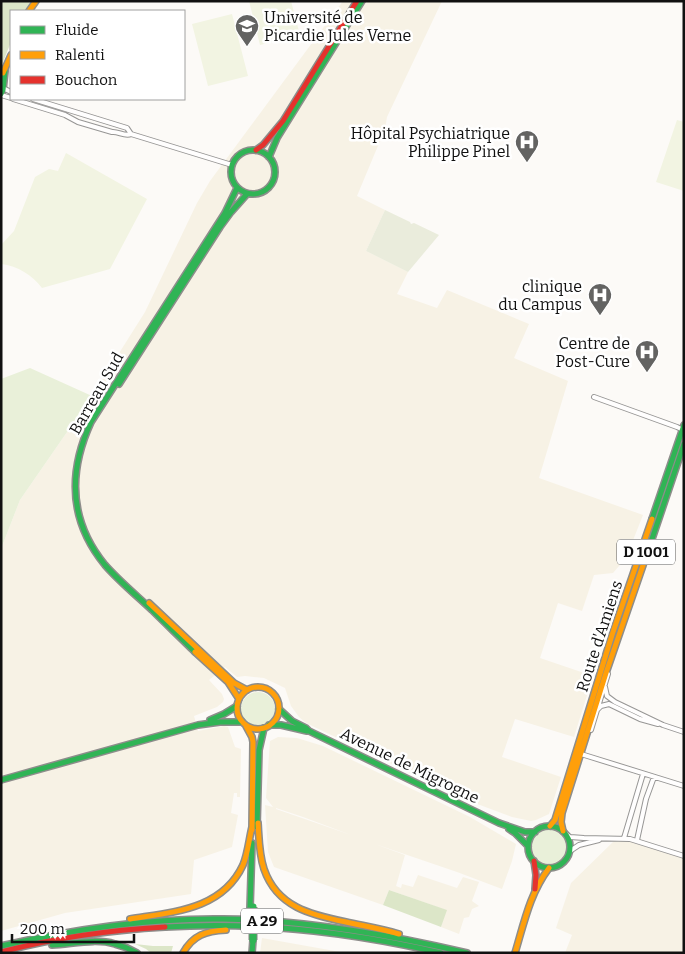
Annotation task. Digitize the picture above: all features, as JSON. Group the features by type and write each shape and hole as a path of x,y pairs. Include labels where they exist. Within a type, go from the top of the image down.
{"main road":[{"path":"256,150 269,157 274,171 274,179 271,186 264,192 247,194 237,188 232,181 231,175 234,160 240,154 256,150 263,145 283,121 357,1"},
{"path":"269,157 277,138 362,1"},
{"path":"2,90 3,73 10,57"},
{"name":"Barreau Sud","path":"237,188 224,213 92,422 82,441 75,478 75,494 87,536 100,558 135,594 228,682 238,702"},
{"name":"Barreau Sud","path":"247,194 220,227 95,421 82,450 78,486 80,510 88,533 112,568 234,683 247,690"},
{"name":"Route d'Amiens","path":"550,826 555,820 612,635 683,428"},
{"name":"Route d'Amiens","path":"564,832 561,822 562,813 600,690 684,444"},
{"path":"198,725 224,714 238,702 242,694 247,690 259,687 268,690 277,700 278,709 275,720 267,727 260,742 252,854 250,953"},
{"path":"238,702 238,715 252,737 253,742 255,825 260,852 267,876 275,890 294,907 322,918 404,935 424,943"},
{"name":"Avenue de Migrogne","path":"278,709 292,721 309,731 499,823 515,833 528,846"},
{"path":"1,780 198,725 234,721 257,729 267,727"},
{"name":"Avenue de Migrogne","path":"267,727 281,726 309,731"},
{"name":"Avenue de Migrogne","path":"499,823 525,832 535,832"},
{"path":"98,927 108,923 188,909 212,900 229,887 240,872 255,825"},
{"path":"515,953 534,893 536,876 534,862 528,846 530,838 535,832 550,826 559,828 564,832 570,842 570,851 568,858 563,863 549,868 541,867 534,862"},
{"path":"534,893 549,868"},
{"name":"A 29","path":"1,946 34,938 98,927 141,922 245,920 344,928 467,953"},
{"name":"A 29","path":"1,952 45,942 100,933 143,928 216,925 298,929 340,934 407,945 441,953"},
{"path":"183,953 194,938 207,932 260,927"},
{"path":"45,942 53,945 105,941 125,947 136,953"}],"street":[{"path":"18,100 65,115 78,122 128,136 131,134 232,165"},
{"path":"36,100 127,128 131,134"},
{"path":"594,397 683,428"},
{"path":"585,740 590,734 605,687 610,662"},
{"path":"605,687 607,696 615,702 663,725 684,732"},
{"path":"598,709 609,704 640,719 653,724 663,725"},
{"path":"581,754 684,786"},
{"path":"624,838 643,774"},
{"path":"636,840 646,799 654,777"},
{"path":"564,832 570,837 575,838 624,838 636,840 684,856"},
{"path":"570,851 579,845 608,838"}],"shaded area":[{"path":"343,1 442,1 387,117 385,129 357,196 385,210 366,251 408,272 397,294 437,308 447,290 529,324 514,358 568,381 539,478 643,515 626,558 613,573 594,575 582,611 558,603 540,658 593,676 574,737 515,719 502,757 561,777 549,814 531,821 512,817 472,802 306,723 291,706 285,688 264,678 237,677 225,667 209,680 222,694 223,702 217,707 194,716 198,731 224,726 228,727 235,747 241,749 240,797 237,797 237,793 234,793 231,813 238,815 232,847 194,860 191,894 65,913 1,931 1,549 20,500 92,396 145,312 197,203 210,181"},
{"path":"278,737 297,738 323,746 470,817 516,844 502,889 375,844 405,855 396,886 401,888 402,884 413,887 418,875 457,888 463,877 479,882 472,901 479,906 472,909 469,917 464,918 459,934 441,927 446,910 389,890 383,905 274,867 268,852 265,805 273,807 266,798 270,741","holes":["276,808 303,817 351,835"]},
{"path":"615,840 631,841 684,858 684,953 565,953 572,935 556,928 571,883"},
{"path":"262,938 346,953 260,953"}],"green space":[{"path":"1,1 31,1 26,10 10,10 10,44 1,67"},
{"path":"249,1 291,1 300,35 260,45"},
{"path":"232,14 248,76 208,86 192,24"},
{"path":"677,120 684,122 684,191 656,182"},
{"path":"66,153 147,199 110,269 42,288 24,272 1,264 1,245 14,231 35,177 49,169 58,171"},
{"path":"385,210 411,224 414,223 439,235 408,272 366,251"},
{"path":"30,368 92,396 20,500 1,549 1,379"},
{"path":"258,692 265,693 270,697 274,702 274,716 270,721 265,725 258,726 251,725 246,721 242,716 241,709 242,702 246,697 251,693"},
{"path":"549,829 561,835 567,847 561,859 549,865 537,859 531,847 537,835"},
{"path":"389,890 447,910 441,927 383,905"},
{"path":"135,944 173,946 171,953 151,953"}],"traffic: fast":[{"path":"269,157 277,138 362,1"},
{"path":"1,94 5,71"},
{"path":"249,150 257,150 269,156 275,172 269,188 257,194 249,194 237,188 231,176 231,168 237,156 249,150"},
{"path":"195,652 116,577 93,548 84,531 79,514 76,478 78,459 91,422 225,213 237,188"},
{"path":"119,384 220,227 247,194"},
{"path":"652,519 684,425"},
{"path":"651,542 684,444"},
{"path":"210,720 237,706"},
{"path":"279,709 292,721 309,731 499,823 525,832 535,832"},
{"path":"1,780 198,725 242,722"},
{"path":"269,725 281,725 307,731"},
{"path":"257,827 259,750 264,728"},
{"path":"545,826 553,826 564,832 570,847 564,862 553,868 545,868 534,862 528,851 528,843 534,832 545,826"},
{"path":"509,829 528,846"},
{"path":"250,908 252,843"},
{"path":"253,907 253,940"},
{"path":"1,946 56,934 111,926 167,920 223,919 285,922 346,929 467,953"},
{"path":"165,927 235,926 304,930 373,939 441,953"},
{"path":"252,953 253,940"},
{"path":"52,945 100,941 118,945 137,953"}],"traffic: slow":[{"path":"30,10 36,1"},
{"path":"3,73 10,57"},
{"path":"550,826 555,820 612,635 652,519"},
{"path":"563,831 562,813 606,673 651,542"},
{"path":"149,603 234,683 247,690"},
{"path":"195,652 228,682 239,699"},
{"path":"254,687 262,687 273,693 279,708 273,723 262,729 254,729 243,723 237,712 237,704 243,693 254,687"},
{"path":"246,726 253,742 252,830"},
{"path":"258,823 260,852 264,869 270,882 286,901 320,916 399,934"},
{"path":"130,919 179,911 209,900 223,891 234,880 243,865 252,827"},
{"path":"515,953 532,898 549,868"},
{"path":"183,953 191,942 201,935 212,931 226,930"}],"traffic: jam":[{"path":"256,150 263,145 283,121 357,1"},
{"path":"534,861 535,889"},
{"path":"1,952 82,935 165,927"}],"place":[{"name":"Université de Picardie Jules Verne","path":"247,47"},
{"name":"Hôpital Psychiatrique Philippe Pinel","path":"527,163"},
{"name":"clinique du Campus","path":"600,316"},
{"name":"Centre de Post-Cure","path":"647,373"}]}
